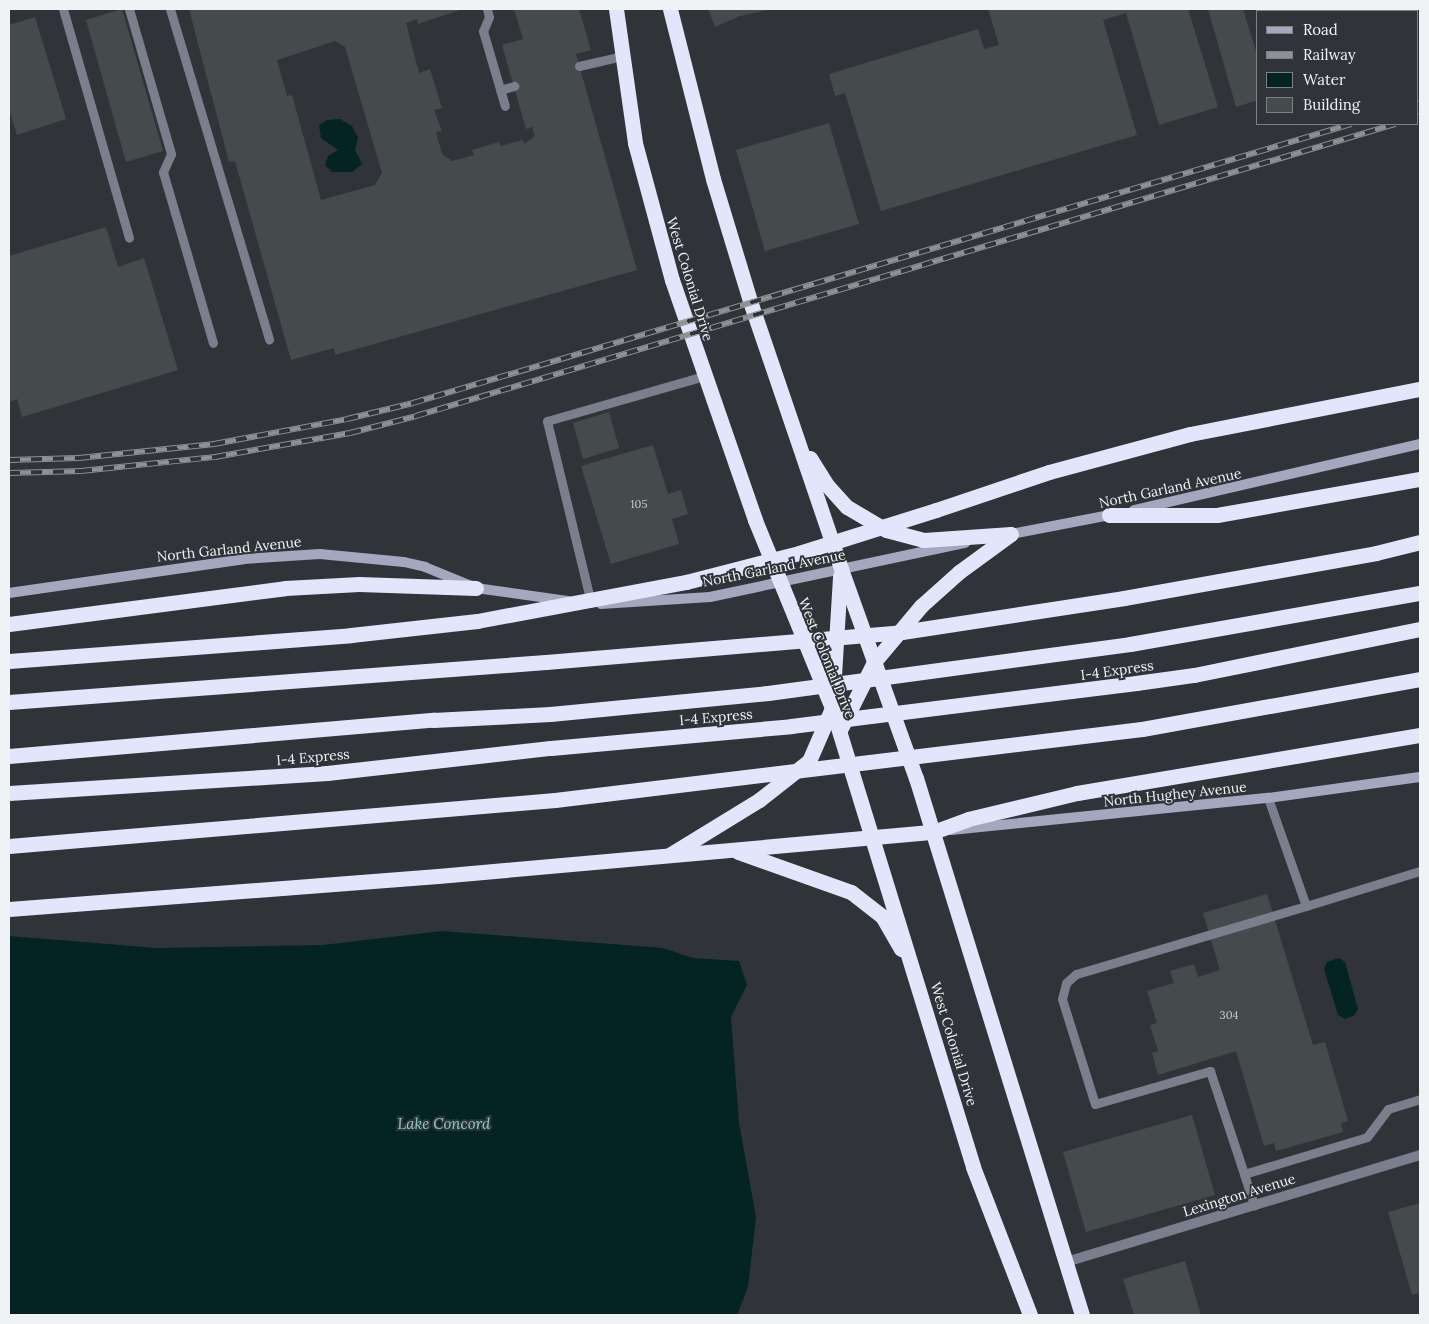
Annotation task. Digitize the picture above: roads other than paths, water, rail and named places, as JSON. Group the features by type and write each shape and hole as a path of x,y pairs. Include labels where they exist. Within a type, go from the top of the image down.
{"highway":[{"name":"West Colonial Drive","path":"616,9 630,119 645,184 672,280 704,376 780,584 832,708 874,838 974,1166 1030,1315"},
{"path":"670,9 722,210 790,421 933,832 1082,1315"},
{"path":"9,661 351,635 477,621 686,582 799,553 1048,472 1190,434 1420,389"},
{"path":"790,421 826,484 847,507 866,521 886,530 924,540 1011,534"},
{"path":"1110,516 1217,515 1420,479"},
{"path":"840,732 874,662 943,585 1011,534"},
{"path":"9,702 546,662 902,632 1124,598 1376,553 1420,542"},
{"path":"668,856 759,800 809,761 832,708 841,569"},
{"path":"9,624 285,588 369,584 476,588"},
{"name":"I-4 Express","path":"9,756 433,720 550,714 768,693 1130,644 1420,593"},
{"name":"I-4 Express","path":"9,793 327,773 551,748 791,726 1194,675 1420,629"},
{"path":"9,846 555,800 1142,729 1420,679"},
{"path":"9,909 668,856 933,832 968,819 1077,793 1420,735"},
{"path":"732,850 851,892 882,916 915,974"}],"street":[{"name":"North Garland Avenue","path":"9,592 244,559 320,554 411,564 476,588 591,604 710,597 780,584 841,569 1011,534 1110,516 1420,444"},
{"name":"North Hughey Avenue","path":"933,832 1268,798 1420,777"},
{"name":"Lexington Avenue","path":"1066,1262 1420,1155"}],"lane":[{"path":"64,9 129,238"},
{"path":"128,9 172,154 162,172 213,343"},
{"path":"170,9 269,340"},
{"path":"487,9 489,17 483,31 505,106"},
{"path":"579,66 622,56"},
{"path":"500,90 514,86"},
{"path":"591,604 547,421 704,376"},
{"path":"1268,798 1308,905"},
{"path":"1254,1205 1210,1070 1095,1104 1062,999 1066,983 1076,974 1420,871"},
{"path":"1244,1174 1367,1137 1388,1109 1420,1099"}],"water":[{"path":"340,119 352,126 358,138 355,150 362,164 352,172 332,172 325,165 328,156 338,150 321,138 319,125 327,120"},
{"name":"Lake Concord","path":"442,931 663,948 693,958 739,961 747,985 731,1017 739,1123 756,1217 748,1287 737,1315 9,1315 9,936 157,948 323,945"},
{"path":"1339,958 1345,962 1358,1009 1355,1015 1345,1019 1338,1015 1324,969 1327,962"}],"railway":[{"path":"9,460 79,458 214,444 347,419 413,403 1348,125"},
{"path":"9,473 81,471 215,457 350,433 416,416 1392,125"}]}
